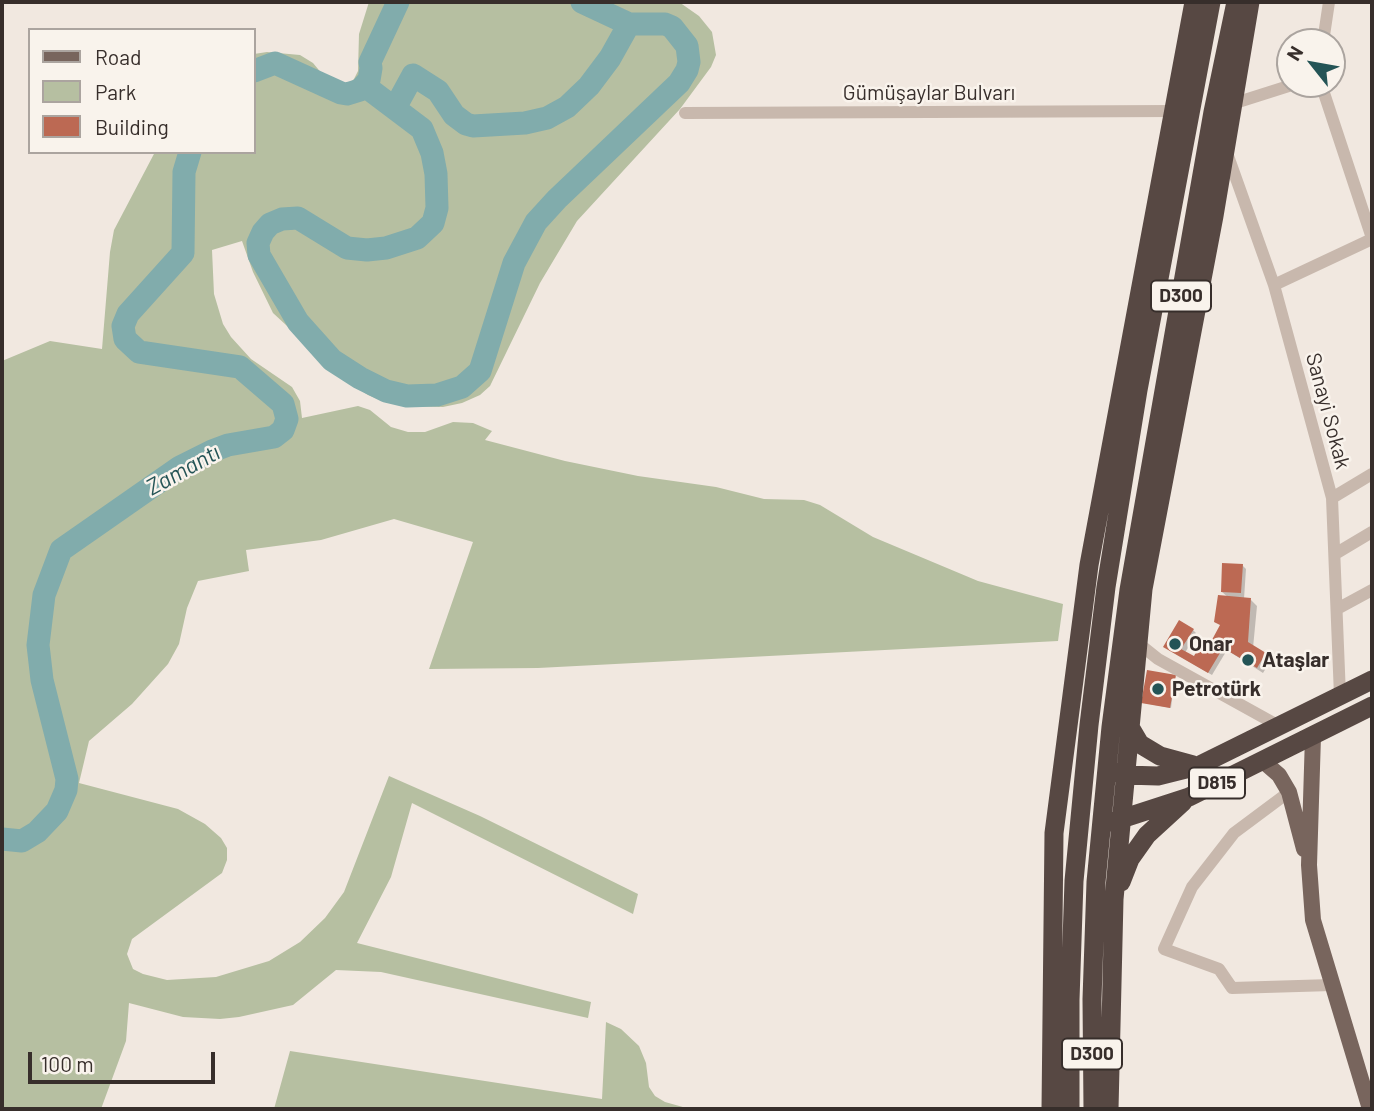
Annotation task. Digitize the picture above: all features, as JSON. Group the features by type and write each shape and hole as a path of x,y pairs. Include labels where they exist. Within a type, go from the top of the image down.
{"highway":[{"path":"1051,1109 1054,834 1063,763 1089,565 1194,2"},
{"name":"D300","path":"1070,1109 1074,881 1089,725 1107,587 1138,390 1211,2"},
{"name":"D300","path":"1093,1109 1096,882 1111,727 1129,590 1213,112 1236,2"},
{"path":"1109,1109 1114,899 1143,589 1209,243 1250,2"},
{"name":"D815","path":"1063,763 1095,766 1125,775 1158,776 1198,766 1372,680"},
{"name":"D815","path":"1054,834 1088,833 1121,818 1189,797 1372,706"},
{"path":"1130,727 1140,744 1160,756 1198,766"},
{"path":"1114,899 1130,859 1147,835 1189,797"}],"main road":[{"path":"1313,736 1308,865 1312,920 1370,1109"},
{"path":"1264,762 1279,775 1289,792 1308,865"}],"street":[{"path":"1325,28 1329,2"},
{"path":"1232,104 1276,90"},
{"path":"1274,285 1372,239 1326,98"},
{"name":"Gümüşaylar Bulvarı","path":"685,113 1174,111"},
{"name":"Sanayi Sokak","path":"1225,147 1274,285 1332,498 1340,696"},
{"path":"1332,498 1372,474"},
{"path":"1335,554 1372,532"},
{"path":"1337,609 1372,590"},
{"path":"1138,643 1158,659 1279,726"},
{"path":"1289,792 1234,833 1192,887 1164,950 1219,969 1232,988 1332,985"}],"green space":[{"path":"369,2 679,2 699,16 712,32 716,55 711,67 680,109 577,221 540,283 490,386 480,395 462,403 443,407 404,406 368,395 327,368 273,313 253,272 242,241 212,250 214,294 223,324 251,359 292,387 300,401 302,418 358,406 370,410 391,427 408,432 425,432 453,422 473,423 492,431 485,440 565,461 638,476 716,487 764,499 804,500 820,505 873,537 978,581 1063,604 1058,641 538,668 429,669 473,542 394,519 321,540 246,550 249,571 198,581 187,608 179,644 168,664 132,704 89,741 79,783 178,809 205,824 221,838 227,848 227,860 222,873 132,939 127,954 133,969 167,980 216,977 269,961 300,942 325,918 344,892 389,776 480,816 638,894 633,914 412,803 391,877 357,943 591,1002 588,1018 381,972 336,970 293,1005 239,1017 183,1017 129,1003 126,1041 101,1109 2,1109 2,361 50,341 102,349 114,230 154,154 256,154 256,54 300,55 313,63 323,75 339,84 347,85 358,71 359,34"},
{"path":"606,1022 621,1029 639,1046 646,1063 649,1087 655,1096 665,1102 690,1109 274,1109 290,1051 602,1099"}],"building":[{"path":"1222,563 1243,564 1241,593 1221,592"},
{"path":"1218,595 1251,598 1248,642 1266,653 1257,668 1223,648 1208,673 1163,647 1179,620 1194,629 1181,649 1194,656 1200,645 1207,649 1220,625 1214,622"},
{"path":"1147,670 1176,675 1170,708 1141,703"}],"waterway":[{"name":"Zamantı","path":"256,70 275,63 341,93 360,90 369,80 370,62 398,2"},
{"path":"365,86 422,129 432,153 436,174 437,208 433,223 417,238 386,248 367,250 347,248 298,218 282,219 270,224 263,232 258,243 259,255 298,322 332,360 386,391 407,396 437,395 462,387 480,371 514,263 536,222 679,83 687,70 687,46 672,27 665,24 629,24 582,2"},
{"path":"395,108 413,75 438,91 454,115 466,124 473,126 525,123 547,118 567,107 589,86 610,58 629,24"},
{"name":"Zamantı","path":"2,839 22,841 37,832 57,811 66,790 67,779 42,680 38,645 44,595 61,550 180,467 228,445 274,437 283,430 287,419 283,404 240,367 139,352 125,339 123,326 128,314 183,253 184,172 189,154"}],"place":[{"name":"Onar","path":"1175,644"},
{"name":"Ataşlar","path":"1248,660"},
{"name":"Petrotürk","path":"1158,689"}]}
